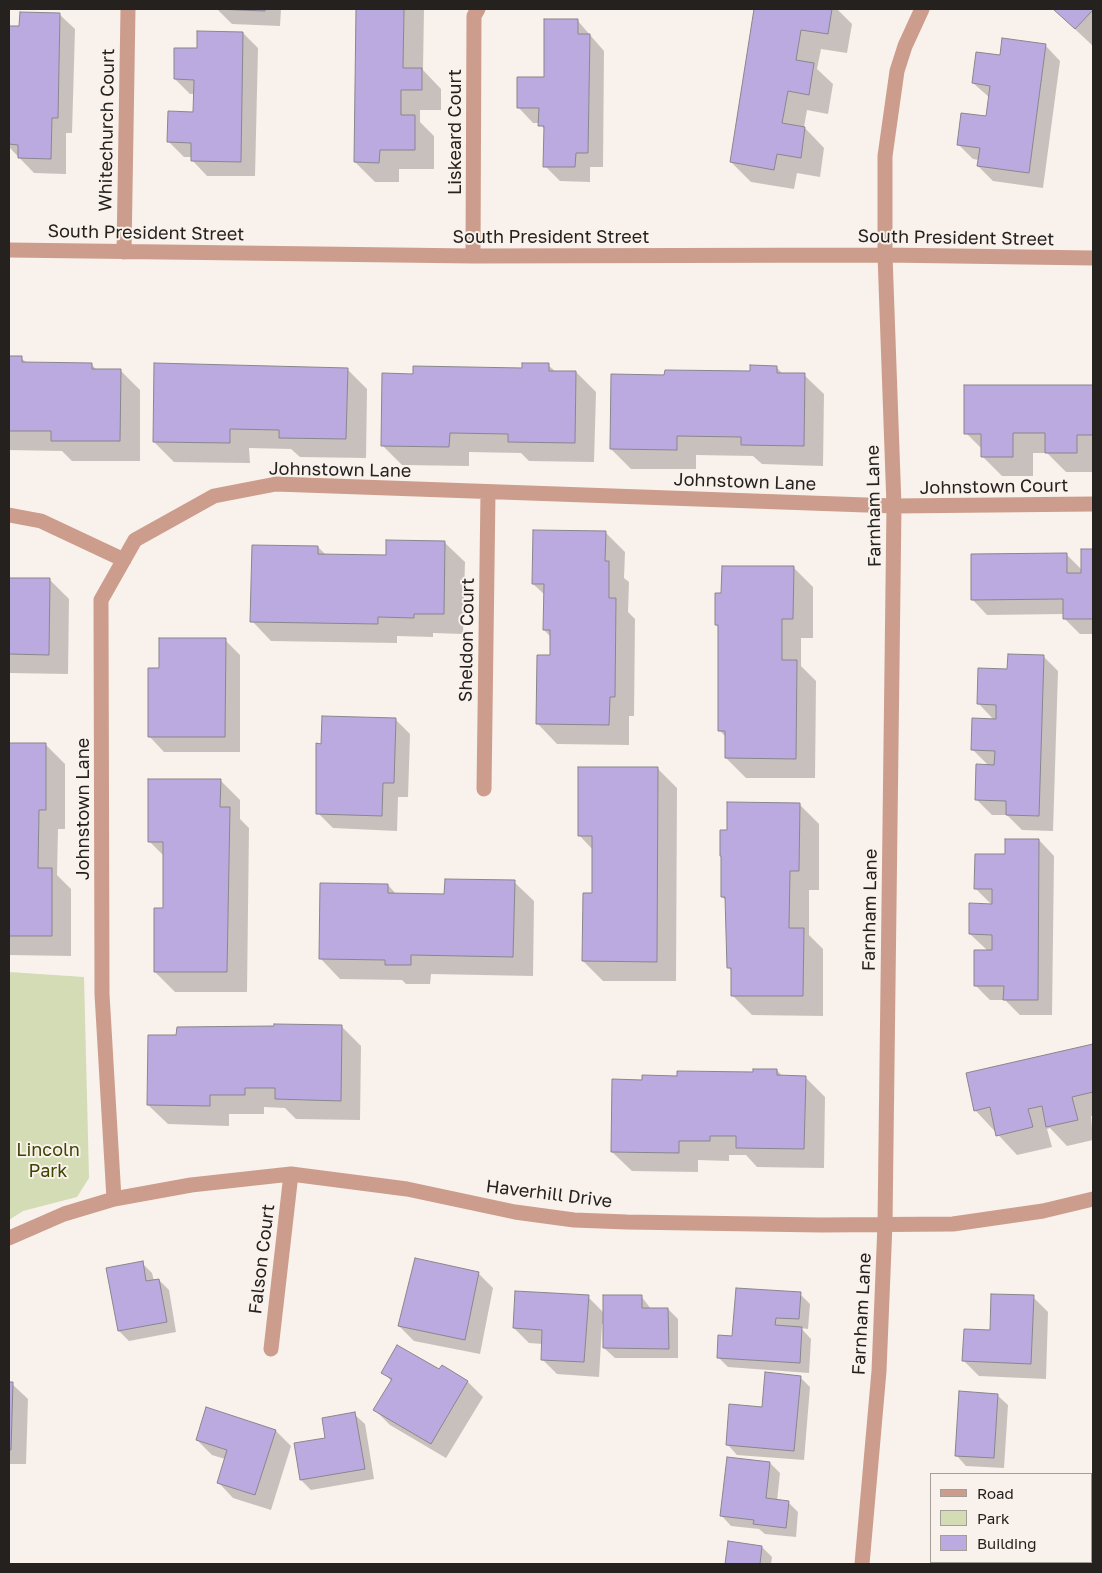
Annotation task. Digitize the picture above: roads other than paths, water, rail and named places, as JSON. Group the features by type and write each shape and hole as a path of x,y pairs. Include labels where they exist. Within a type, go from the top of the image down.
{"street":[{"name":"Whitechurch Court","path":"124,252 128,9"},
{"name":"Liskeard Court","path":"474,256 474,16 478,9"},
{"name":"Farnham Lane","path":"862,1564 879,1371 885,1224 894,506 884,256 885,156 897,71 905,46 922,9"},
{"name":"South President Street","path":"9,250 474,256 1093,258"},
{"name":"Johnstown Lane","path":"114,1199 102,994 101,600 135,540 214,496 276,484 894,506"},
{"name":"Sheldon Court","path":"484,789 488,492"},
{"name":"Johnstown Court","path":"894,506 1093,504"},
{"path":"9,515 41,521 124,560"},
{"name":"Haverhill Drive","path":"9,1238 64,1214 114,1199 191,1184 291,1174 407,1189 515,1212 574,1220 782,1225 953,1224 985,1221 1043,1211 1093,1198"},
{"name":"Falson Court","path":"271,1349 291,1174"}],"park label":[{"name":"Lincoln Park","path":"48,1160"}]}
